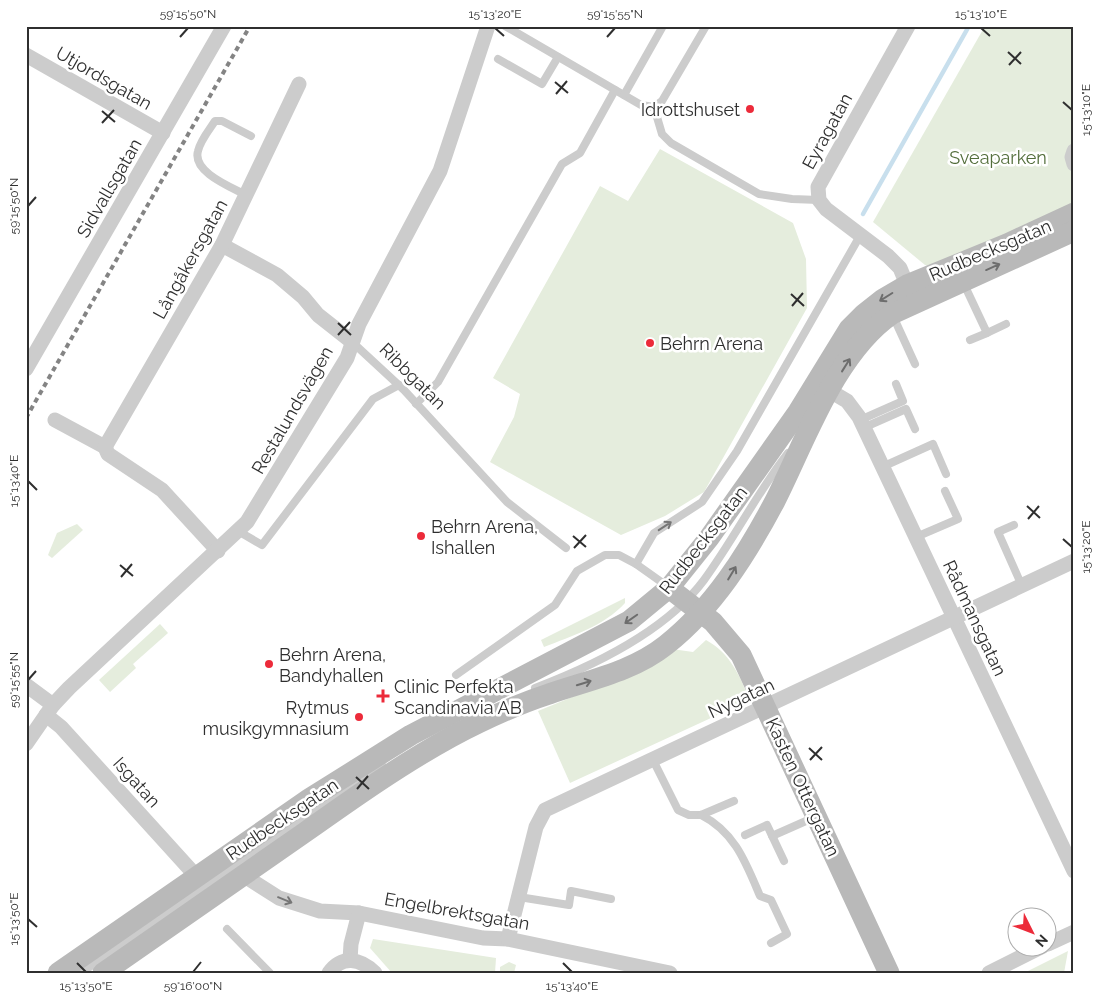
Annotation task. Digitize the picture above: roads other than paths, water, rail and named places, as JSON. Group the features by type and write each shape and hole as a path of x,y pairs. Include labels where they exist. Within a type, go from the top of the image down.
{"main road":[{"name":"Rudbecksgatan","path":"103,973 422,753 514,707 604,677 638,663 665,646 694,606 726,583 774,503 805,417 849,329 883,299 907,285 1007,244 1074,213"},
{"name":"Rudbecksgatan","path":"58,973 310,799 411,735 629,621 669,588 805,417 830,391 867,335 892,314 962,280 1074,231"},
{"name":"Kasten Ottergatan","path":"669,588 694,606 729,638 742,655 889,973"}],"street":[{"name":"Sidvallsgatan","path":"26,369 224,26"},
{"name":"Restalundsvägen","path":"26,744 50,710 247,522 347,358 351,342 440,171 488,26"},
{"name":"Eyragatan","path":"819,200 818,188 824,173 908,26"},
{"name":"Utjordsgatan","path":"26,55 163,132"},
{"name":"Långåkersgatan","path":"105,447 222,245 299,84"},
{"path":"1074,150 1072,157 1074,164"},
{"path":"819,200 826,209 861,234 900,268 907,285"},
{"name":"Ribbgatan","path":"222,245 277,275 303,298 318,315 351,342"},
{"name":"Rådmansgatan","path":"830,391 847,401 862,424 1074,871"},
{"path":"55,420 105,447 108,454 169,497 218,551"},
{"name":"Nygatan","path":"508,939 536,827 545,810 1074,562"},
{"name":"Isgatan","path":"26,685 50,710 61,727 197,877"},
{"name":"Engelbrektsgatan","path":"243,875 279,898 320,911 359,913 483,938 508,939 670,973"},
{"path":"350,960 351,944 359,913"},
{"path":"1058,939 1074,932"},
{"path":"989,973 1023,956"},
{"path":"329,973 342,960 364,963 375,973"}],"lane":[{"path":"505,26 624,95 641,104 654,107 662,101 706,26"},
{"path":"624,95 663,26"},
{"path":"498,60 542,84 558,57"},
{"path":"416,404 438,382 562,164 580,153 615,90"},
{"path":"654,107 662,134 671,143 759,194 792,199 819,200"},
{"path":"246,195 204,171 196,159 198,150 215,121 222,121 251,136"},
{"path":"636,564 654,533 702,502 738,451 861,234"},
{"path":"962,280 987,333"},
{"path":"892,314 915,364"},
{"path":"970,340 1006,324"},
{"name":"Ribbgatan","path":"351,342 399,385 507,502 566,548"},
{"path":"862,424 903,401 896,384"},
{"path":"238,530 262,545 373,399 399,385"},
{"path":"862,424 906,409 915,429"},
{"path":"768,478 805,417"},
{"path":"526,692 626,645 694,606 717,561 805,417"},
{"path":"882,467 932,444 946,474"},
{"path":"916,537 958,518 945,491"},
{"path":"1014,525 998,532 1022,586"},
{"path":"456,675 555,605 577,572 605,555 619,556 636,564 669,588"},
{"path":"654,760 678,810 688,815 701,815 734,801"},
{"path":"81,973 309,814 388,762"},
{"path":"701,815 715,822 732,838 760,896 771,900 787,934 771,943"},
{"path":"772,836 817,816"},
{"path":"745,835 767,825 784,861"},
{"path":"519,897 569,905 571,891 611,899"},
{"path":"227,929 270,973"}],"waterway":[{"path":"863,214 969,26"}],"railway":[{"path":"26,418 250,26"}],"place":[{"name":"Idrottshuset","path":"750,109"},
{"name":"Behrn Arena","path":"650,343"},
{"name":"Behrn Arena, Ishallen","path":"421,536"},
{"name":"Behrn Arena, Bandyhallen","path":"269,664"},
{"name":"Clinic Perfekta Scandinavia AB","path":"383,696"},
{"name":"Rytmus musikgymnasium","path":"359,717"}],"park label":[{"name":"Sveaparken","path":"998,157"}]}
